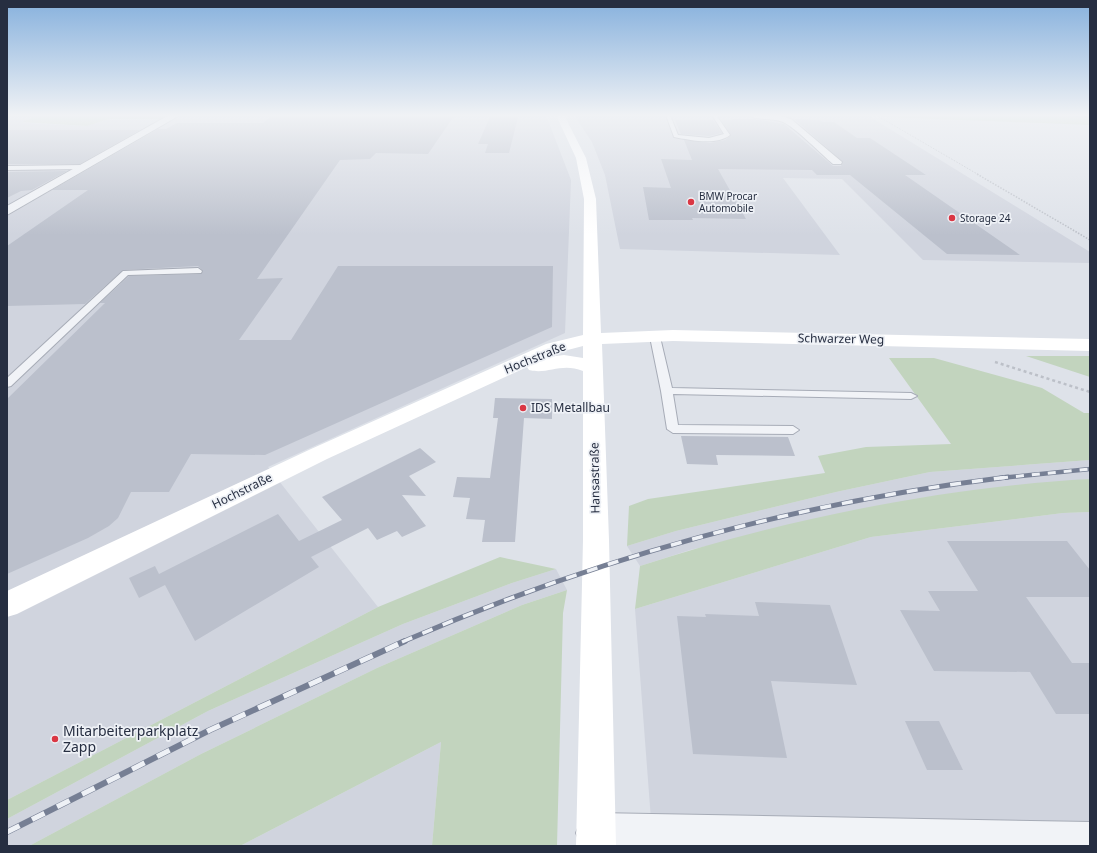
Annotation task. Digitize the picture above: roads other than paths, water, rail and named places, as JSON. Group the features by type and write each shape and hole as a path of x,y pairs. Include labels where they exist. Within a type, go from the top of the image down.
{"main road":[{"name":"Hansastraße","path":"579,155 590,199 596,540 596,839"},
{"name":"Schwarzer Weg","path":"593,339 655,337 901,340 1090,345"},
{"name":"Hochstraße","path":"7,605 319,454 479,381 553,348 593,339"},
{"name":"Hochstraße","path":"479,381 558,360 578,362 593,368"}],"street":[{"path":"7,211 105,155"},
{"path":"828,155 837,162"},
{"path":"596,839 1090,842"}],"lane":[{"path":"7,168 83,167"},
{"path":"7,384 126,273 198,272"},
{"path":"655,337 674,429 793,430"},
{"path":"667,391 910,396"}],"railway":[{"path":"1003,478 1090,469"},
{"path":"1003,478 1008,477"},
{"path":"402,642 550,584 624,559 699,537 775,518 851,502 929,488 1003,478"},
{"path":"7,832 210,730 405,641"}],"place":[{"name":"BMW Procar Automobile","path":"691,202"},
{"name":"Storage 24","path":"952,218"},
{"name":"IDS Metallbau","path":"523,408"},
{"name":"Mitarbeiterparkplatz Zapp","path":"55,739"}]}
